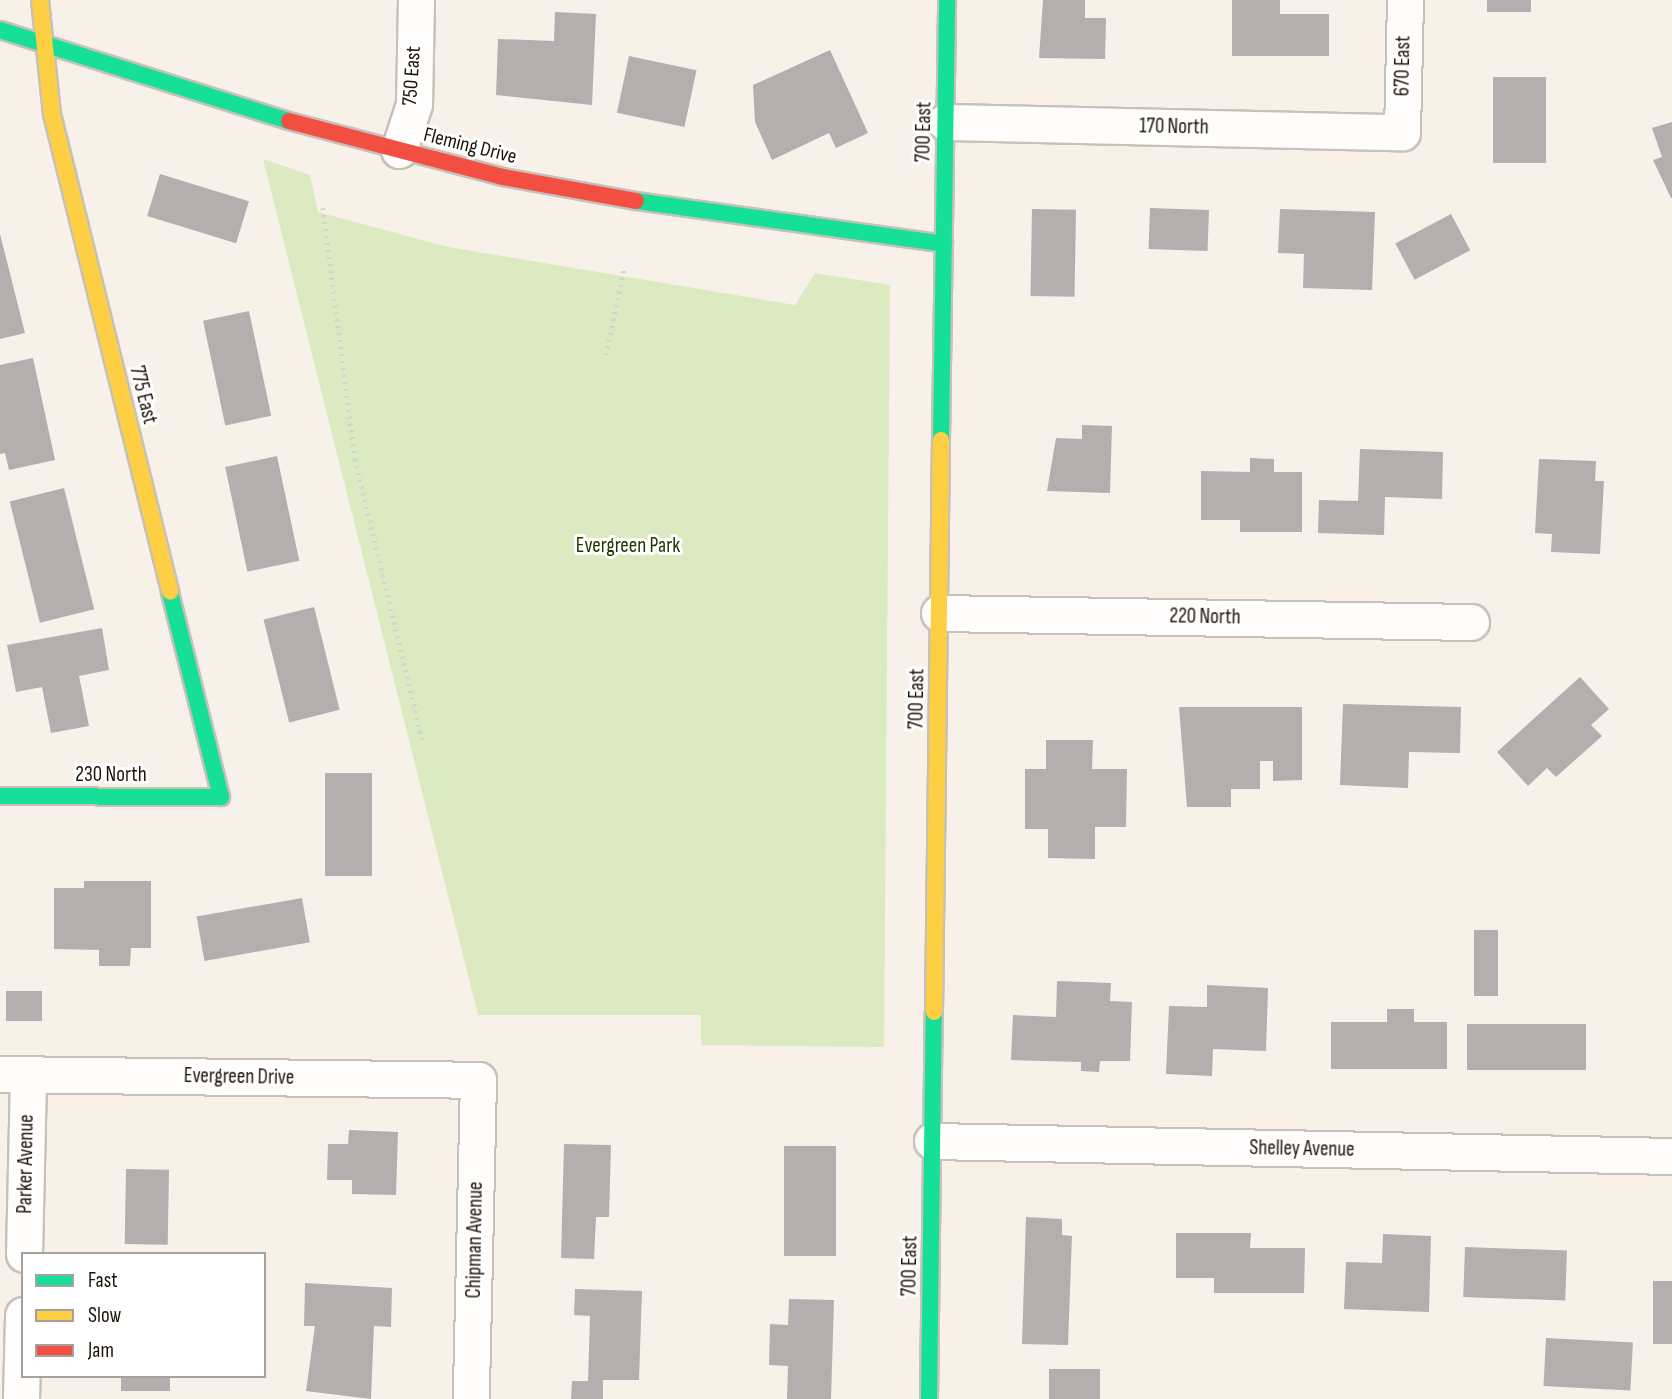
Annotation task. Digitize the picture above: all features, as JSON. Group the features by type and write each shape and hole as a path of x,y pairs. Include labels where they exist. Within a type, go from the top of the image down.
{"street":[{"name":"775 East","path":"40,0 52,114 221,797"},
{"name":"750 East","path":"399,150 414,104 416,0"},
{"name":"700 East","path":"929,1399 947,0"},
{"name":"670 East","path":"1402,132 1405,0"},
{"name":"Fleming Drive","path":"0,30 399,150 503,177 698,212 944,244"},
{"name":"170 North","path":"946,122 1402,132"},
{"name":"220 North","path":"939,613 1471,622"},
{"name":"230 North","path":"0,796 221,797"},
{"name":"Evergreen Drive","path":"14,1074 478,1080"},
{"name":"Parker Avenue","path":"14,1074 24,1252"},
{"name":"Chipman Avenue","path":"471,1399 478,1080"},
{"name":"Shelley Avenue","path":"932,1141 1672,1156"},
{"path":"21,1399 22,1378"}],"path":[{"path":"323,208 355,459 423,743"},
{"path":"606,355 624,268"}],"green space":[{"name":"Evergreen Park","path":"263,159 310,175 318,212 448,247 795,305 815,273 890,285 884,1047 701,1045 701,1015 478,1015"}],"building":[{"path":"1043,0 1085,0 1085,18 1106,18 1105,59 1039,58"},
{"path":"1232,0 1280,0 1280,14 1329,14 1329,56 1232,56"},
{"path":"1487,0 1531,0 1531,12 1487,12"},
{"path":"555,12 596,14 592,105 496,95 498,39 554,41"},
{"path":"830,50 868,133 836,148 829,133 772,160 755,122 753,85"},
{"path":"629,56 696,70 684,127 617,113"},
{"path":"1493,77 1546,77 1546,163 1493,163"},
{"path":"1672,122 1671,198 1653,160 1662,157 1652,128"},
{"path":"160,174 249,201 236,243 147,216"},
{"path":"1150,208 1209,210 1208,251 1149,249"},
{"path":"1032,209 1076,210 1074,297 1030,296"},
{"path":"1280,209 1375,212 1372,290 1303,288 1304,254 1278,253"},
{"path":"1451,214 1470,250 1415,280 1395,244"},
{"path":"0,234 25,333 0,339"},
{"path":"249,311 271,416 225,425 203,321"},
{"path":"33,358 55,460 9,470 5,453 0,454 0,365"},
{"path":"1082,425 1112,426 1110,493 1047,491 1056,438 1082,439"},
{"path":"1360,449 1443,452 1442,499 1385,497 1384,535 1318,533 1319,500 1358,501"},
{"path":"277,456 299,561 247,572 225,467"},
{"path":"1250,458 1274,459 1274,472 1302,472 1302,532 1240,532 1240,520 1201,520 1201,471 1250,472"},
{"path":"1539,459 1596,461 1595,481 1604,481 1600,554 1551,552 1552,534 1535,533"},
{"path":"64,488 94,609 40,623 10,502"},
{"path":"314,607 340,710 289,722 264,620"},
{"path":"102,628 109,670 79,676 89,726 51,733 42,687 16,692 7,645"},
{"path":"1580,677 1609,709 1591,725 1602,736 1556,777 1547,768 1528,786 1497,752"},
{"path":"1343,704 1461,707 1460,753 1409,752 1408,788 1340,785"},
{"path":"1179,707 1302,707 1302,780 1273,781 1273,761 1260,761 1260,789 1231,789 1231,807 1187,807"},
{"path":"1046,740 1093,740 1092,769 1127,769 1126,827 1095,827 1095,859 1048,858 1048,829 1025,829 1025,769 1046,769"},
{"path":"325,773 372,773 372,876 325,876"},
{"path":"84,881 151,881 151,948 131,948 130,966 99,966 99,950 54,949 54,888 84,888"},
{"path":"302,898 310,942 204,961 197,917"},
{"path":"1474,930 1498,930 1498,996 1474,996"},
{"path":"1057,981 1111,983 1110,1001 1132,1002 1130,1061 1100,1061 1099,1072 1081,1071 1081,1062 1011,1060 1013,1015 1056,1017"},
{"path":"1207,985 1268,988 1266,1051 1213,1049 1212,1076 1166,1074 1169,1006 1207,1007"},
{"path":"6,991 42,991 42,1021 6,1021"},
{"path":"1387,1009 1414,1009 1414,1022 1447,1022 1447,1069 1331,1069 1331,1022 1387,1022"},
{"path":"1467,1024 1586,1024 1586,1070 1467,1070"},
{"path":"349,1130 398,1132 396,1195 352,1194 352,1180 327,1180 328,1144 348,1144"},
{"path":"564,1144 611,1145 609,1217 596,1217 594,1259 561,1258"},
{"path":"784,1146 836,1146 836,1256 784,1256"},
{"path":"126,1169 169,1170 168,1245 125,1244"},
{"path":"1026,1217 1062,1219 1062,1235 1072,1236 1068,1345 1022,1344"},
{"path":"1176,1233 1251,1233 1250,1248 1305,1248 1304,1293 1214,1293 1214,1278 1176,1278"},
{"path":"1383,1234 1431,1236 1429,1312 1344,1309 1346,1262 1382,1263"},
{"path":"1465,1247 1567,1251 1565,1301 1463,1297"},
{"path":"1653,1281 1672,1281 1672,1344 1653,1344"},
{"path":"305,1283 392,1288 391,1327 374,1326 371,1399 306,1391 315,1326 304,1326"},
{"path":"575,1289 642,1291 639,1380 603,1380 603,1399 571,1399 572,1381 588,1381 590,1316 574,1315"},
{"path":"789,1299 834,1300 831,1399 787,1399 788,1366 769,1365 770,1324 788,1325"},
{"path":"1546,1338 1633,1343 1630,1390 1543,1386"},
{"path":"1049,1369 1100,1369 1100,1399 1049,1399"},
{"path":"121,1378 170,1378 170,1391 121,1391"}],"traffic: fast":[{"path":"941,440 947,0"},
{"path":"0,30 289,121"},
{"path":"636,201 944,244"},
{"path":"0,796 221,797 170,592"},
{"path":"929,1399 934,1012"}],"traffic: slow":[{"path":"40,0 52,114 170,592"},
{"path":"934,1012 941,440"}],"traffic: jam":[{"path":"289,121 503,177 636,201"}]}
